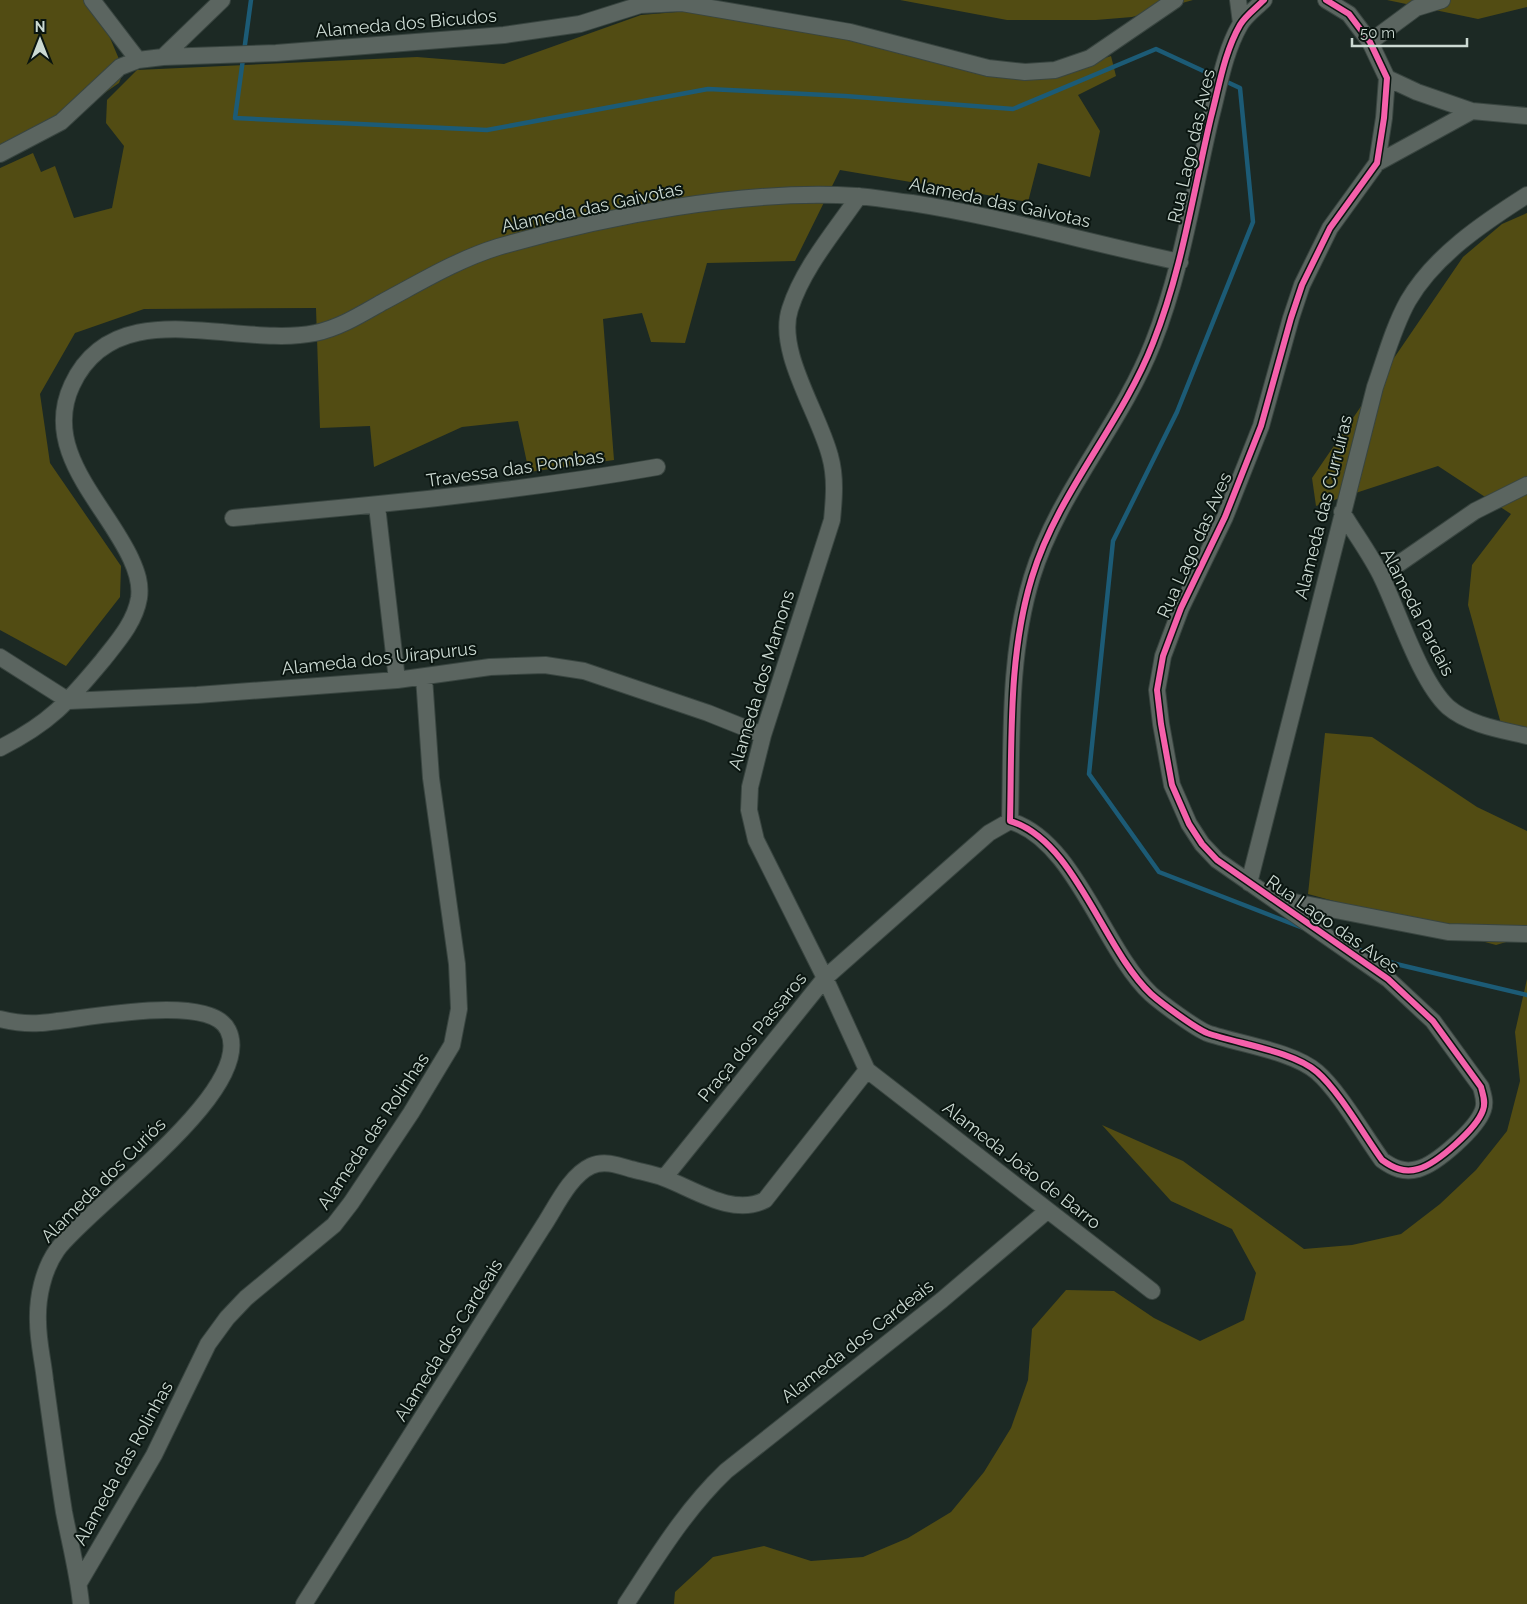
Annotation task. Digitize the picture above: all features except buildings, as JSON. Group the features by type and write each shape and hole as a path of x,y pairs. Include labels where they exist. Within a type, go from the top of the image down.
{"street":[{"path":"92,0 138,60"},
{"path":"163,57 222,0"},
{"name":"Alameda dos Bicudos","path":"0,154 61,122 89,98 120,67 138,60 163,57 276,53 504,35 580,24 639,2 682,3 850,32 988,68 1025,72 1055,70 1090,58 1175,0"},
{"path":"1238,0 1241,23"},
{"name":"Rua Lago das Aves","path":"1264,0 1241,23 1230,47 1220,80 1180,262 1153,343 1126,400 1052,525 1032,576 1022,618 1015,664 1010,821 1019,824 1039,837 1062,860 1125,963 1151,994 1205,1032 1299,1060 1317,1071 1382,1160 1394,1169 1418,1169 1438,1158 1463,1137 1481,1115 1484,1098 1481,1087 1433,1021 1388,979 1217,860 1202,844 1189,824 1172,785 1160,724 1158,690 1163,656 1180,608 1225,517 1261,426 1290,318 1302,285 1330,228 1376,163 1384,118 1387,78 1370,42 1349,14 1326,0"},
{"path":"1370,42 1416,8 1442,0"},
{"path":"1387,78 1418,92 1472,111 1527,116"},
{"name":"Rua Lago das Aves","path":"1376,163 1472,111"},
{"name":"Alameda das Gaivotas","path":"0,748 33,732 69,702 124,634 136,611 140,593 138,573 123,542 75,470 64,434 64,410 71,386 88,358 112,341 138,332 170,328 275,337 318,332 340,325 437,272 492,249 556,231 651,212 721,202 802,195 859,196 942,208 1030,226 1180,262"},
{"name":"Alameda das Curruíras","path":"1249,883 1375,388 1407,303 1422,279 1458,245 1527,195"},
{"name":"Alameda dos Mamons","path":"825,978 756,840 748,810 750,787 763,735 832,520 834,492 830,457 790,353 785,332 790,309 808,271 859,196"},
{"name":"Travessa das Pombas","path":"233,518 377,506 563,484 657,467"},
{"path":"1381,576 1475,511 1527,485"},
{"path":"377,506 397,680"},
{"name":"Alameda Pardais","path":"1342,512 1381,576 1410,643 1433,687 1448,707 1492,728 1527,736"},
{"path":"0,657 69,702"},
{"name":"Alameda dos Uírapurus","path":"69,702 197,695 397,680 490,667 546,665 584,672 708,714 763,735"},
{"name":"Alameda das Rolinhas","path":"79,1584 154,1455 208,1344 227,1318 246,1298 334,1225 412,1113 452,1045 459,1009 457,964 430,778 424,677"},
{"path":"825,978 989,833 1010,821"},
{"path":"1272,897 1448,932 1527,934"},
{"name":"Praça dos Passaros","path":"664,1178 825,978 867,1070"},
{"name":"Alameda dos Curiós","path":"0,1019 38,1023 182,1009 208,1014 221,1021 228,1030 232,1046 231,1058 222,1077 193,1118 57,1251 41,1285 38,1322 42,1359 64,1514 79,1584 81,1604"},
{"path":"664,1178 736,1205 757,1204 765,1200 867,1070"},
{"name":"Alameda João de Barro","path":"867,1070 1152,1291"},
{"name":"Alameda dos Cardeais","path":"304,1604 570,1186 582,1172 592,1165 609,1162 664,1178"},
{"name":"Alameda dos Cardeais","path":"626,1604 670,1536 705,1492 726,1471 942,1300 1048,1211"}],"shaded area":[{"path":"0,0 94,0 124,71 119,83 53,129 0,161"},
{"path":"900,0 1193,0 1132,17 1096,20 1007,20"},
{"path":"1387,0 1527,0 1527,7 1478,19"},
{"path":"689,11 894,35 1041,79 1111,56 1116,76 1078,95 1100,131 1090,177 1038,163 1028,202 840,170 795,261 707,263 685,343 651,342 642,313 603,319 614,460 529,472 518,421 462,427 374,467 370,426 320,428 316,308 144,309 75,333 40,394 50,463 121,566 120,597 66,666 0,630 0,168 33,153 41,172 55,166 74,218 112,208 124,146 106,123 107,100 137,70 417,57 504,64 641,15"},
{"path":"1527,213 1527,738 1503,731 1468,605 1472,565 1511,514 1438,466 1316,506 1312,478 1463,257 1502,224"},
{"path":"1325,733 1372,737 1477,807 1527,831 1527,936 1496,945 1308,894"},
{"path":"1527,979 1527,1604 674,1604 675,1592 713,1557 764,1546 811,1561 863,1557 908,1538 951,1512 984,1472 1011,1428 1028,1380 1032,1329 1066,1290 1114,1291 1154,1318 1200,1341 1244,1320 1256,1273 1232,1229 1171,1201 1102,1125 1183,1161 1304,1249 1352,1245 1401,1234 1440,1204 1476,1170 1507,1131 1520,1081 1515,1032"}],"waterway":[{"path":"251,0 235,118 487,130 708,89 845,96 1013,109 1156,49 1240,88 1253,222 1177,412 1113,541 1089,774 1159,872 1303,928"},
{"path":"1357,949 1396,964 1527,995"}],"cycle path":[{"path":"1264,0 1242,22 1234,36 1226,59 1219,82 1172,288 1153,343 1140,373 1124,402 1057,516 1043,546 1032,577 1024,607 1015,667 1010,821 1033,832 1053,850 1071,872 1118,951 1151,994 1178,1015 1207,1033 1280,1053 1307,1065 1317,1072 1334,1090 1382,1160 1399,1169 1413,1170 1426,1166 1445,1153 1473,1126 1484,1107 1481,1087 1433,1021 1388,979 1217,860 1202,844 1189,824 1172,785 1157,690 1163,656 1181,608 1225,517 1261,426 1302,285 1330,228 1377,163 1384,118 1387,78 1370,42 1349,14 1326,0"}]}
